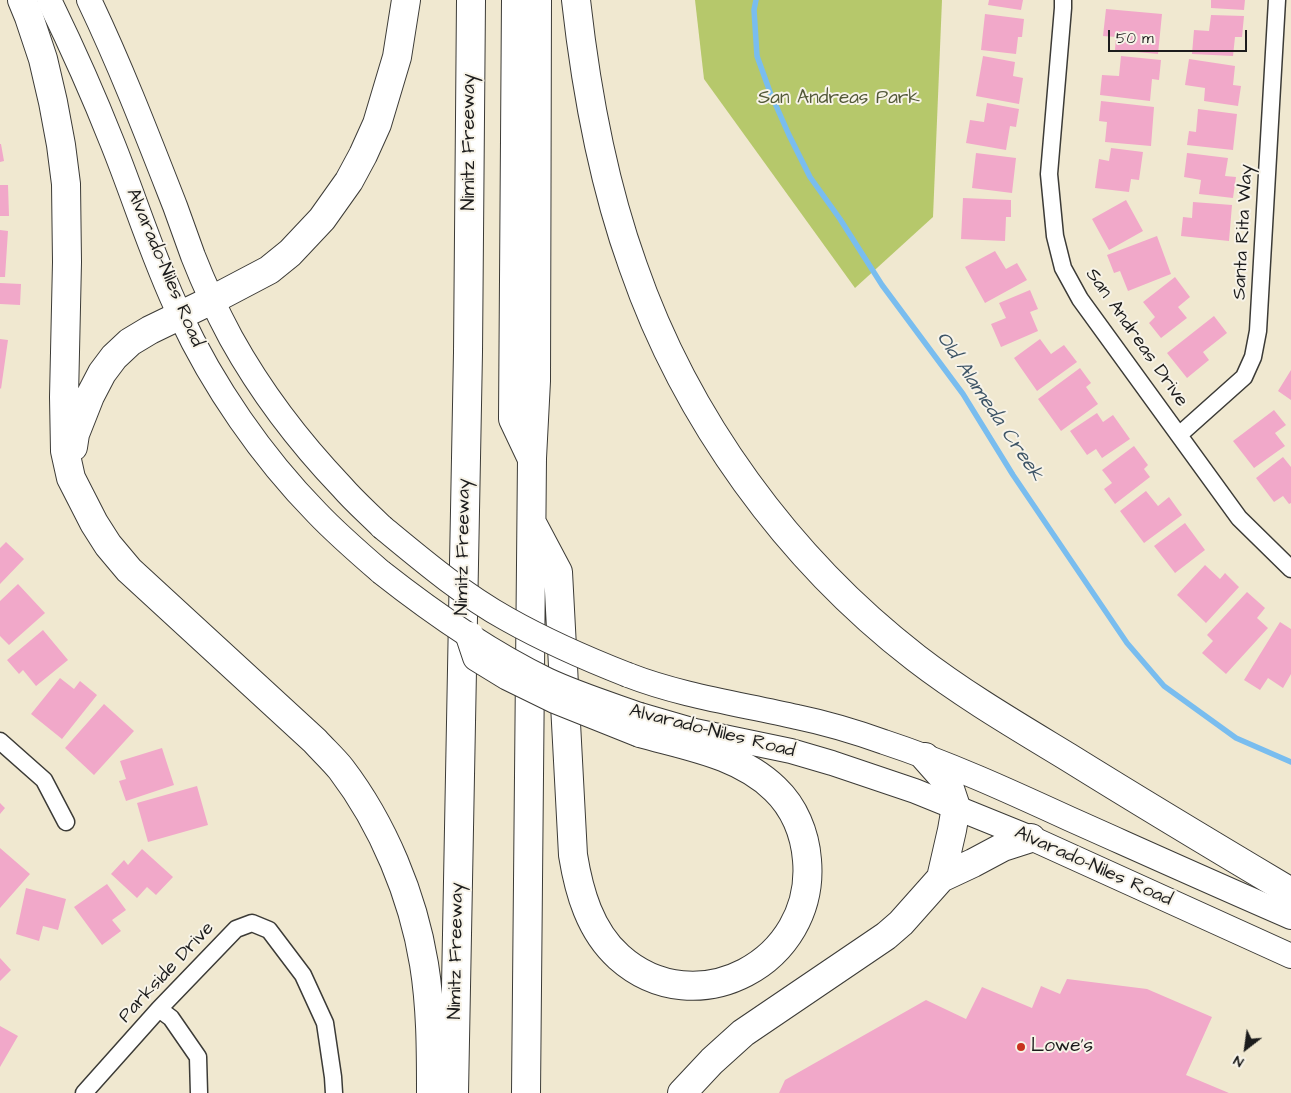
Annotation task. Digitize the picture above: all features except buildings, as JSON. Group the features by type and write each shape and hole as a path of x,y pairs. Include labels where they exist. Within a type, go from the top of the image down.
{"highway":[{"path":"22,0 43,59 54,102 66,184 68,262 64,450 71,478 94,523 108,545 129,570 315,741 339,767 358,792 372,816 398,872 413,918 422,955 428,995 431,1093"},
{"path":"71,478 71,456 75,434 90,396 102,373 114,357 130,342 150,330 268,270 290,253 322,219 349,181 377,124 397,56 406,0"},
{"name":"Nimitz Freeway","path":"454,1093 468,362 471,0"},
{"path":"516,0 513,419 532,458"},
{"path":"526,1093 531,522 536,371 537,0"},
{"path":"576,0 586,76 607,181 618,223 633,267 660,334 712,432 737,469 792,540 852,604 918,659 990,709 1291,892"},
{"path":"470,636 478,657 508,676 554,699 640,724 725,757 755,774 775,789 789,806 800,826 806,848 808,869 807,892 801,913 778,948 762,963 743,974 701,985 678,984 656,979 636,970 619,957 603,939 592,920 581,892 573,856 558,572 531,522"},
{"path":"925,756 948,783 956,807 941,878"},
{"path":"682,1093 712,1061 744,1033 886,936 901,923 941,878 1002,847 1031,838"}],"main road":[{"name":"Alvarado-Niles Road","path":"49,0 112,141 166,284 204,360 230,403 276,467 316,512 381,572 421,603 470,636"},
{"name":"Alvarado-Niles Road","path":"88,0 122,73 193,257 232,339 259,383 313,456 382,527 422,561 506,619 550,642 597,663 640,679 697,695 799,717 843,729 925,756 1291,917"},
{"name":"Alvarado-Niles Road","path":"640,724 695,731 791,751 889,782 1031,838 1291,956"}],"street":[{"name":"San Andreas Drive","path":"1063,0 1049,174 1055,236 1063,268 1080,299 1239,518 1291,569"},
{"name":"Santa Rita Way","path":"1179,435 1244,377 1253,357 1258,331 1277,0"},
{"path":"0,741 44,780 66,822"},
{"name":"Parkside Drive","path":"84,1093 159,1009 236,929 252,923 269,930 303,975 325,1023 334,1077 334,1093"},
{"path":"159,1009 171,1018 198,1057 199,1093"}],"green space":[{"name":"San Andreas Park","path":"695,0 942,0 933,217 855,288 704,79"}],"waterway":[{"name":"Old Alameda Creek","path":"756,0 754,10 757,56 770,92 810,177 840,219 882,285 963,394 1013,475 1127,643 1164,686 1236,738 1291,762"}],"place":[{"name":"Lowe's","path":"1021,1047"}]}
